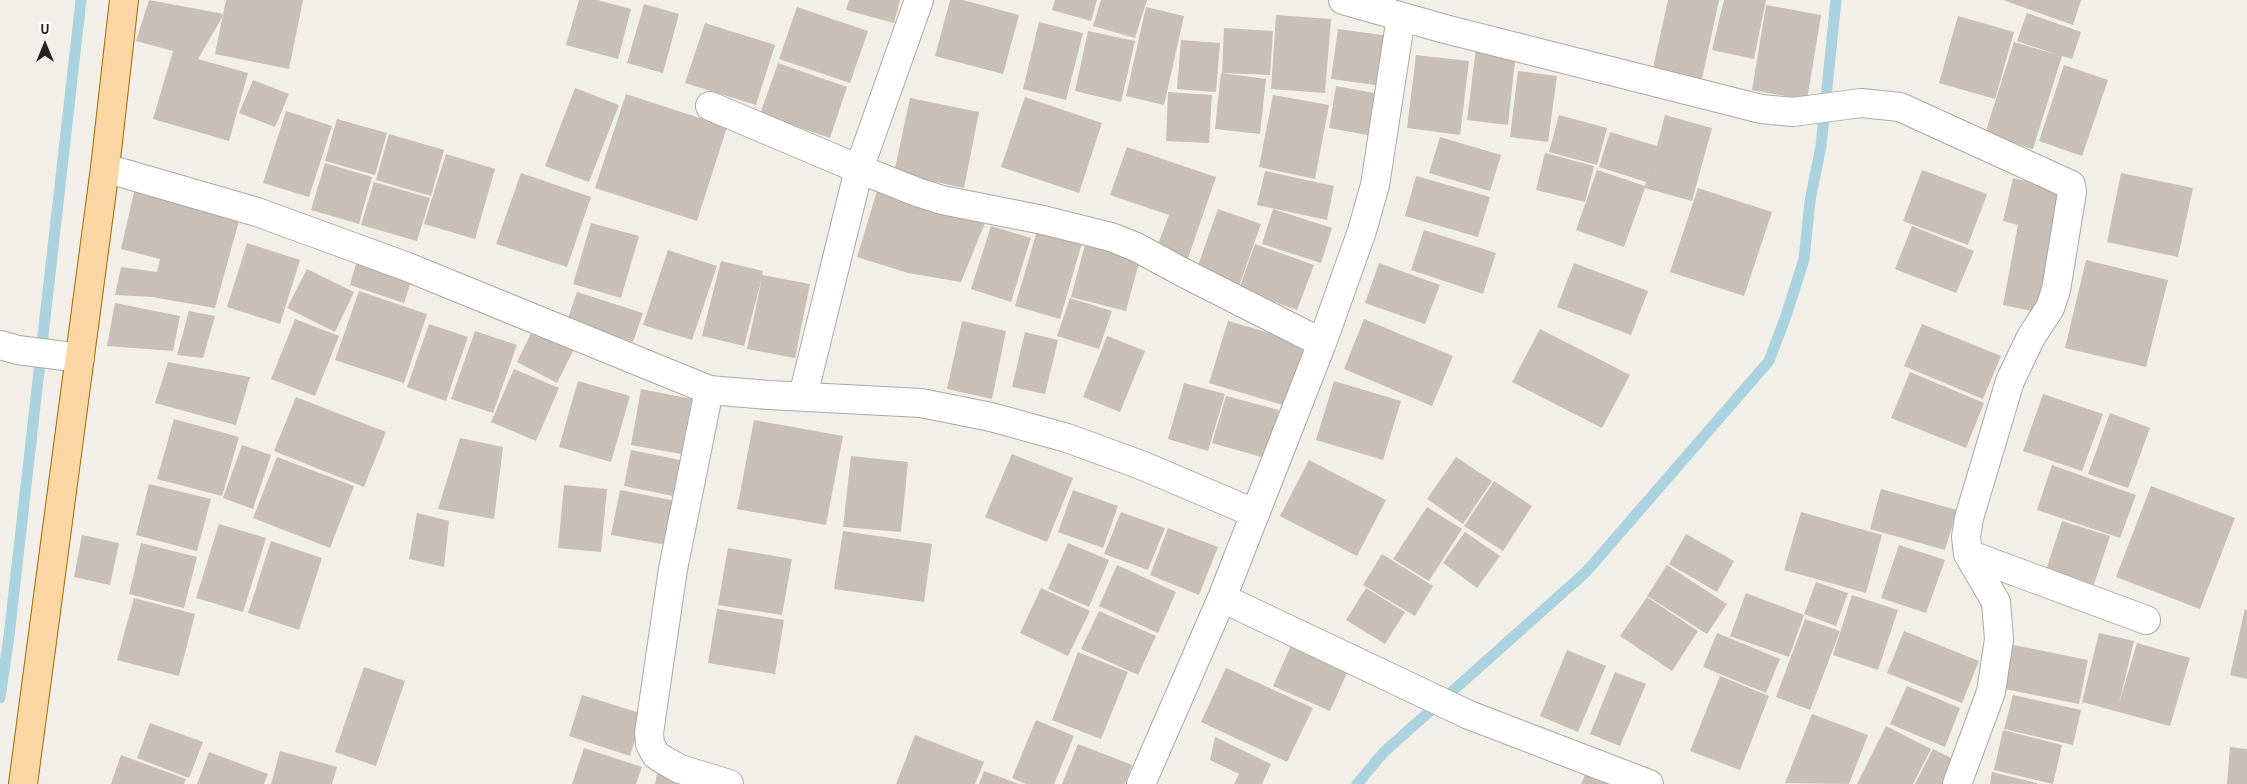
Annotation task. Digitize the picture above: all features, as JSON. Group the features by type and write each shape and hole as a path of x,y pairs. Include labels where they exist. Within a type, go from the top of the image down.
{"main road":[{"path":"23,784 105,168 124,0"}],"street":[{"path":"802,396 859,169 919,0"},
{"path":"1343,0 1401,17 1738,104 1793,112 1861,103 1900,107 2022,164 2067,182 2072,188 2056,290 2050,308 2031,338 2004,397 1969,518 1966,537 1968,554 1996,602 1999,638 1991,692 1957,784"},
{"path":"1141,784 1222,598 1322,343 1362,231 1375,185 1401,17"},
{"path":"710,106 859,169 942,200 1044,220 1111,237 1136,247 1184,274 1322,343"},
{"path":"105,168 257,212 405,266 709,390 921,403 991,417 1066,438 1122,459 1254,514"},
{"path":"9,348 80,358"},
{"path":"709,390 673,569 649,733 650,744 656,755 680,769 729,784"},
{"path":"1968,554 2146,620"},
{"path":"1222,598 1469,715 1649,784"}],"building":[{"path":"149,0 224,14 198,59 248,73 229,141 153,119 173,51 136,41"},
{"path":"226,0 303,0 289,69 215,54"},
{"path":"579,0 597,0 631,9 618,59 566,45"},
{"path":"849,0 900,0 894,23 846,10"},
{"path":"950,0 963,0 1019,15 1003,74 935,56"},
{"path":"1055,0 1097,0 1091,21 1052,10"},
{"path":"1101,0 1147,0 1135,38 1093,26"},
{"path":"1668,0 1719,0 1702,79 1653,68"},
{"path":"1724,0 1766,0 1754,59 1712,50"},
{"path":"2003,0 2081,0 2073,25"},
{"path":"644,4 679,14 663,73 627,63"},
{"path":"1766,5 1821,15 1807,100 1752,90"},
{"path":"797,7 868,31 850,83 779,59"},
{"path":"1146,7 1184,16 1164,105 1126,96"},
{"path":"2027,13 2081,32 2072,59 2062,56 2033,149 1985,134 2014,42 2058,55 2017,41"},
{"path":"1276,15 1331,19 1325,93 1271,89"},
{"path":"1958,16 2014,32 1995,99 1939,83"},
{"path":"1039,22 1083,33 1066,100 1023,89"},
{"path":"705,23 775,45 756,105 685,83"},
{"path":"1224,28 1273,31 1270,75 1222,73"},
{"path":"1338,29 1390,36 1383,86 1331,79"},
{"path":"1088,31 1135,41 1121,102 1075,91"},
{"path":"1181,40 1220,43 1216,92 1177,89"},
{"path":"1476,48 1516,52 1508,125 1467,120"},
{"path":"1416,55 1469,61 1460,135 1407,128"},
{"path":"778,63 847,87 830,138 760,114"},
{"path":"2064,65 2108,80 2082,156 2039,141"},
{"path":"1518,71 1557,76 1548,142 1510,137"},
{"path":"1221,73 1266,79 1260,134 1215,129"},
{"path":"253,80 289,94 275,127 239,113"},
{"path":"1336,86 1380,94 1373,136 1329,128"},
{"path":"575,88 619,105 589,182 545,166"},
{"path":"1168,92 1212,95 1209,143 1166,141"},
{"path":"626,94 727,127 697,221 595,188"},
{"path":"1273,95 1329,105 1315,179 1259,167"},
{"path":"1025,97 1102,123 1079,193 1001,167"},
{"path":"910,98 979,112 964,188 894,173"},
{"path":"286,111 332,126 309,197 263,183"},
{"path":"1559,115 1607,128 1597,165 1549,152"},
{"path":"1665,115 1712,128 1692,201 1645,188 1624,247 1576,230 1597,170 1645,186 1653,158 1646,182 1599,167 1610,132 1657,146"},
{"path":"337,119 387,133 375,175 325,161"},
{"path":"389,134 444,150 431,196 376,180"},
{"path":"1440,137 1501,155 1490,191 1429,173"},
{"path":"1127,147 1216,177 1185,267 1157,247 1169,215 1110,195"},
{"path":"1545,153 1594,166 1585,202 1536,190"},
{"path":"446,154 495,169 475,239 424,224"},
{"path":"325,163 372,177 359,224 311,210"},
{"path":"1922,170 1987,194 1968,245 1903,221"},
{"path":"1265,171 1334,186 1327,220 1257,205"},
{"path":"521,173 591,197 567,267 496,244"},
{"path":"2121,173 2193,188 2178,257 2107,242"},
{"path":"1416,176 1490,197 1478,237 1405,216"},
{"path":"2013,178 2067,191 2041,313 2003,305 2018,225 2003,221"},
{"path":"374,182 430,198 417,241 361,225"},
{"path":"135,188 240,217 215,308 152,297 115,295 121,267 157,272 160,259 121,249"},
{"path":"1698,188 1772,212 1744,296 1670,272"},
{"path":"877,191 985,223 961,282 908,273 857,257"},
{"path":"1218,209 1261,224 1239,286 1196,271"},
{"path":"1273,209 1332,228 1321,263 1262,244"},
{"path":"591,223 639,236 621,298 573,284"},
{"path":"991,226 1031,238 1011,302 971,289"},
{"path":"1912,226 1974,251 1956,293 1895,269"},
{"path":"1424,230 1496,253 1483,294 1411,270"},
{"path":"1037,231 1082,243 1060,319 1015,306"},
{"path":"1086,241 1141,255 1126,311 1071,297"},
{"path":"247,243 300,260 280,324 227,307"},
{"path":"1255,244 1314,265 1297,310 1239,289"},
{"path":"668,250 717,266 692,340 643,325"},
{"path":"357,260 412,278 404,303 350,285"},
{"path":"2086,260 2168,280 2146,367 2065,348"},
{"path":"721,261 763,271 762,275 810,284 795,358 747,349 762,278 744,346 702,336"},
{"path":"1379,263 1440,285 1425,324 1365,303"},
{"path":"1574,263 1648,291 1631,335 1557,307"},
{"path":"307,269 354,292 335,332 287,308"},
{"path":"359,291 427,314 404,383 335,360"},
{"path":"577,292 643,313 633,342 567,321"},
{"path":"1070,298 1112,311 1099,349 1057,336"},
{"path":"115,303 180,316 173,351 107,346"},
{"path":"189,311 215,316 203,358 177,355"},
{"path":"295,319 339,336 315,396 271,379"},
{"path":"1364,319 1453,356 1432,406 1344,369"},
{"path":"962,321 1006,331 992,399 947,389"},
{"path":"1228,321 1305,343 1286,406 1209,383"},
{"path":"429,324 468,337 446,401 407,387"},
{"path":"1922,324 2001,356 1983,399 1904,366"},
{"path":"533,329 574,349 557,383 517,362"},
{"path":"1540,329 1630,375 1602,428 1512,382"},
{"path":"475,331 517,345 493,413 451,399"},
{"path":"1025,332 1058,340 1045,394 1012,387"},
{"path":"1107,336 1145,351 1120,412 1083,397"},
{"path":"168,362 250,377 236,425 155,403"},
{"path":"514,369 559,388 536,441 491,422"},
{"path":"1910,372 1984,403 1966,448 1891,418"},
{"path":"578,381 630,396 611,462 559,447"},
{"path":"1334,381 1401,401 1383,460 1316,440"},
{"path":"1184,383 1225,394 1208,451 1168,439"},
{"path":"641,389 692,399 681,454 631,445"},
{"path":"2043,394 2103,414 2082,471 2023,451"},
{"path":"1226,396 1279,410 1265,458 1212,443"},
{"path":"296,397 386,432 364,487 274,451"},
{"path":"2110,413 2150,428 2128,488 2088,474"},
{"path":"174,419 239,437 222,496 157,479"},
{"path":"754,420 843,436 826,525 737,509"},
{"path":"460,438 503,447 494,519 438,509"},
{"path":"242,445 271,455 253,509 223,498"},
{"path":"631,450 685,461 678,497 624,486"},
{"path":"1012,454 1073,478 1047,542 985,517"},
{"path":"851,456 908,462 901,532 843,527"},
{"path":"277,457 354,486 330,548 253,518"},
{"path":"1456,457 1492,481 1463,524 1427,499"},
{"path":"1309,460 1386,500 1357,556 1280,516"},
{"path":"2052,465 2136,495 2120,538 2037,510"},
{"path":"1494,481 1532,506 1503,551 1464,526"},
{"path":"149,484 211,499 197,551 136,535"},
{"path":"564,485 607,489 601,552 558,548"},
{"path":"2151,486 2235,518 2200,609 2116,577"},
{"path":"1881,489 1957,510 1945,550 1870,529"},
{"path":"620,490 681,502 673,546 611,535"},
{"path":"1073,490 1118,506 1103,548 1058,532"},
{"path":"1427,507 1462,529 1429,581 1393,559"},
{"path":"1121,512 1165,528 1148,570 1104,554"},
{"path":"1801,512 1882,535 1866,593 1784,570"},
{"path":"417,513 449,521 444,567 409,559"},
{"path":"2062,521 2110,536 2091,593 2043,579"},
{"path":"219,524 266,538 243,612 196,598"},
{"path":"1168,528 1218,547 1199,595 1150,575"},
{"path":"843,531 932,544 924,602 834,589"},
{"path":"1465,532 1500,556 1477,588 1443,563"},
{"path":"1686,534 1734,561 1717,592 1669,564"},
{"path":"82,535 119,543 110,585 74,577"},
{"path":"271,541 322,558 299,630 248,613"},
{"path":"141,543 197,557 184,608 129,594"},
{"path":"1068,543 1109,560 1089,607 1048,589"},
{"path":"1899,545 1945,560 1926,613 1881,598"},
{"path":"728,548 792,559 782,615 718,605"},
{"path":"1382,554 1433,586 1415,616 1363,585"},
{"path":"1117,565 1176,592 1158,633 1099,606"},
{"path":"1667,565 1727,604 1707,634 1647,596"},
{"path":"1816,582 1848,593 1836,626 1804,614"},
{"path":"1041,588 1090,611 1068,656 1020,633"},
{"path":"1366,588 1405,612 1385,644 1346,620"},
{"path":"1746,593 1804,615 1789,657 1730,636"},
{"path":"1852,595 1898,610 1878,670 1833,655"},
{"path":"1647,597 1698,631 1672,671 1620,636"},
{"path":"134,598 195,614 179,676 117,660"},
{"path":"717,609 784,620 775,674 708,663"},
{"path":"2245,609 2247,610 2247,679 2230,675"},
{"path":"1099,611 1156,636 1138,675 1081,649"},
{"path":"1805,619 1840,631 1810,710 1776,697"},
{"path":"1904,631 1979,661 1962,703 1887,673"},
{"path":"1717,633 1780,659 1766,693 1703,667"},
{"path":"2099,633 2134,641 2119,703 2137,643 2190,658 2170,726 2082,702"},
{"path":"1293,641 1350,666 1330,711 1273,686"},
{"path":"2009,644 2088,660 2079,704 2000,688"},
{"path":"1567,650 1606,666 1578,732 1540,716"},
{"path":"1078,652 1128,672 1101,739 1052,720"},
{"path":"364,667 405,681 376,766 335,752"},
{"path":"1226,668 1313,708 1287,762 1201,722"},
{"path":"1615,672 1646,684 1620,746 1590,734"},
{"path":"1720,676 1769,696 1740,770 1690,751"},
{"path":"1907,686 1960,708 1945,747 1890,724"},
{"path":"582,695 643,714 630,756 569,736"},
{"path":"2013,695 2081,710 2073,745 2004,729"},
{"path":"1812,714 1868,735 1849,784 1785,783"},
{"path":"1036,720 1074,736 1054,784 1026,784 1012,778"},
{"path":"150,723 203,742 189,778 137,758"},
{"path":"1886,726 1931,749 1913,784 1857,784"},
{"path":"2003,730 2062,745 2053,784 1994,770"},
{"path":"915,735 984,762 975,784 896,784"},
{"path":"1215,737 1271,764 1262,784 1234,784 1239,774 1210,760"},
{"path":"1078,744 1132,765 1125,784 1062,784"},
{"path":"2230,747 2247,749 2247,784 2227,784"},
{"path":"584,748 642,767 636,784 572,784"},
{"path":"1933,749 1959,762 1948,784 1915,784"},
{"path":"280,751 337,767 332,784 271,784"},
{"path":"209,752 268,774 264,784 197,784"},
{"path":"121,755 186,779 184,784 111,784"},
{"path":"1589,766 1615,784 1581,784"},
{"path":"984,771 1019,784 979,784"},
{"path":"1992,772 2037,783 2037,784 1990,784"},
{"path":"657,773 700,783 700,784 655,784"}],"waterway":[{"path":"0,698 9,636 81,0"},
{"path":"1357,784 1384,752 1586,572 1769,361 1804,259 1810,201 1821,146 1836,0"}]}
